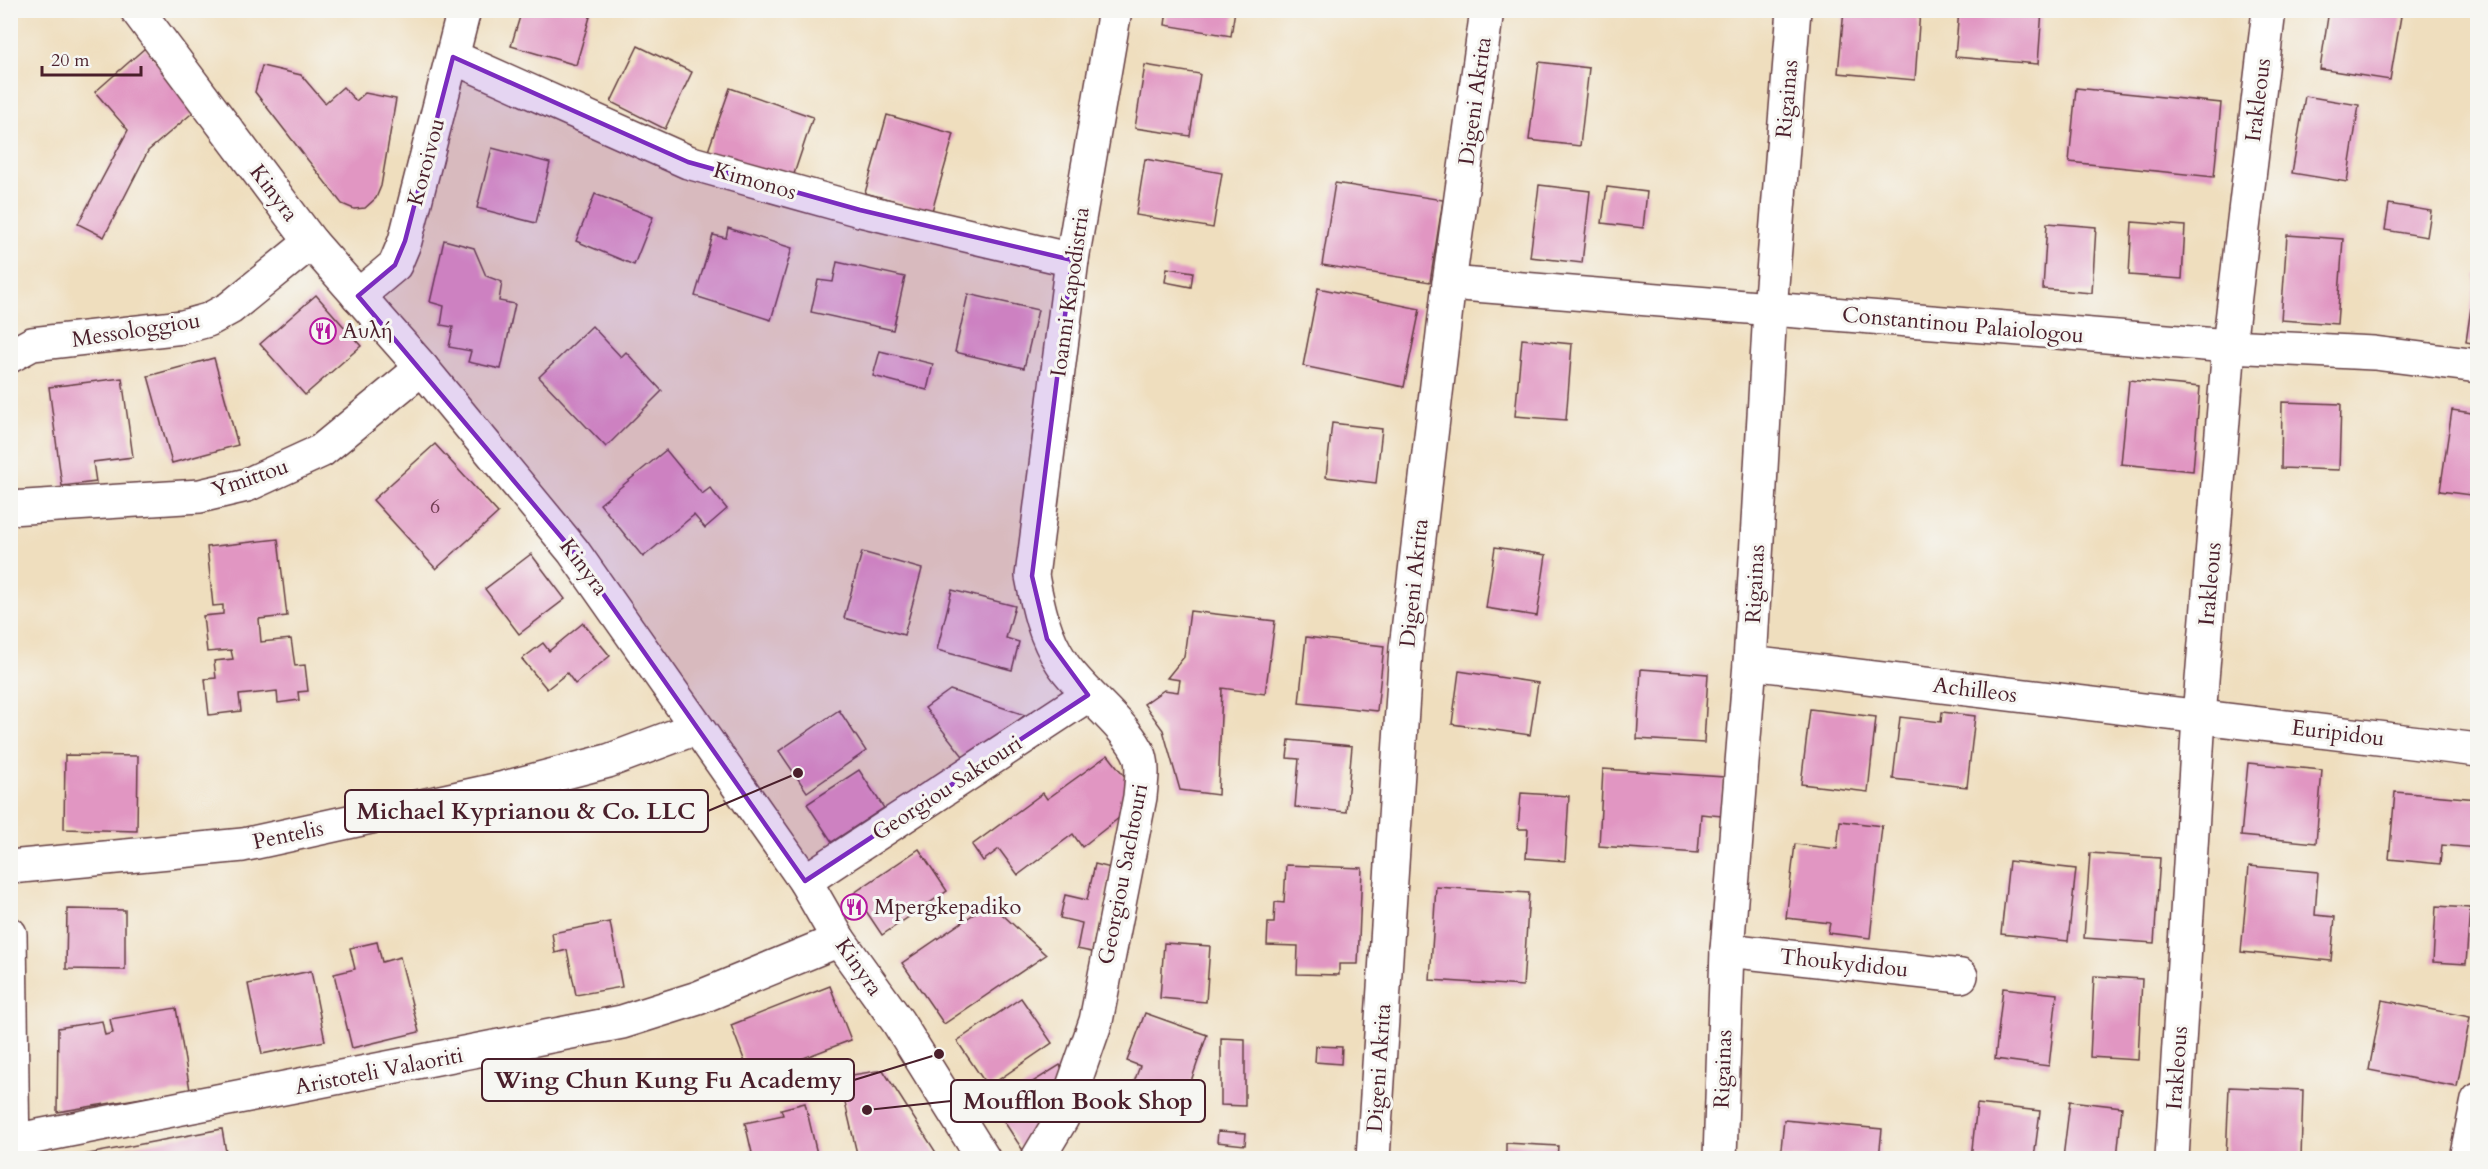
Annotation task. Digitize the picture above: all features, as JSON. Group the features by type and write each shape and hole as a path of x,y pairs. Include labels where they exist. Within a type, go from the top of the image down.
{"street":[{"name":"Kinyra","path":"137,10 311,242 422,368 573,551 805,881 839,940 898,1022 983,1158"},
{"name":"Koroivou","path":"358,296 395,265 405,241 464,10"},
{"name":"Ioanni Kapodistria","path":"1032,576 1072,260 1115,10"},
{"name":"Digeni Akrita","path":"1373,1158 1406,648 1449,283 1487,10"},
{"name":"Rigainas","path":"1720,1158 1727,950 1750,663 1770,310 1794,10"},
{"name":"Irakleous","path":"2172,1158 2199,717 2229,346 2269,10"},
{"name":"Kimonos","path":"453,57 688,162 860,210 1072,260"},
{"name":"Messologgiou","path":"10,356 32,344 162,330 208,320 230,309 311,242"},
{"name":"Constantinou Palaiologou","path":"1449,283 2229,346 2374,353 2478,366"},
{"name":"Ymittou","path":"10,508 200,496 247,485 321,451 422,368"},
{"name":"Georgiou Sachtouri","path":"1032,576 1047,639 1063,665 1130,741 1140,756 1142,773 1140,797 1096,1022 1062,1118 1038,1158"},
{"name":"Achilleos","path":"1750,663 2199,717"},
{"name":"Georgiou Saktouri","path":"805,881 1088,695"},
{"name":"Euripidou","path":"2199,717 2478,750"},
{"name":"Pentelis","path":"10,867 243,844 504,788 608,761 696,728"},
{"name":"Aristoteli Valaoriti","path":"13,1150 622,1022 698,998 839,940"},
{"path":"11,944 13,1150"},
{"name":"Thoukydidou","path":"1727,950 1961,976"},
{"path":"2466,1158 2478,1100"}],"highlighted area":[{"path":"453,57 688,162 860,210 1072,260 1032,576 1047,639 1088,695 805,881 573,551 358,296 395,265 405,241"}],"building":[{"path":"522,10 592,10 576,65 511,46"},
{"path":"1167,10 1235,10 1231,36 1165,25"},
{"path":"1844,10 1920,10 1915,80 1838,73"},
{"path":"1959,10 2042,10 2038,64 1955,57"},
{"path":"2329,10 2369,10 2401,16 2390,80 2320,69"},
{"path":"638,46 692,72 665,129 611,102"},
{"path":"145,48 197,109 148,151 104,237 78,224 128,130 95,92"},
{"path":"1539,62 1589,68 1580,146 1529,140"},
{"path":"1145,65 1200,74 1190,136 1135,128"},
{"path":"262,66 301,75 325,103 343,87 356,101 365,93 396,99 381,186 376,198 365,208 354,209 342,204 255,92"},
{"path":"730,88 813,117 791,183 707,154"},
{"path":"2076,88 2221,103 2214,177 2069,162"},
{"path":"2305,96 2359,105 2347,182 2292,173"},
{"path":"887,115 954,134 932,211 865,193"},
{"path":"492,148 550,163 536,223 477,208"},
{"path":"1145,159 1222,173 1213,228 1136,215"},
{"path":"1335,183 1443,200 1430,282 1322,265"},
{"path":"1539,185 1590,191 1582,263 1530,257"},
{"path":"1607,187 1647,192 1643,228 1602,223"},
{"path":"595,194 653,217 634,265 576,241"},
{"path":"2389,204 2431,211 2427,237 2385,230"},
{"path":"2132,222 2185,226 2182,279 2129,275"},
{"path":"2047,223 2096,227 2092,293 2043,289"},
{"path":"728,228 792,248 771,320 695,296 713,235 726,238"},
{"path":"2287,235 2343,239 2337,324 2281,320"},
{"path":"444,240 474,248 486,276 502,282 499,301 515,304 501,369 468,362 471,351 449,347 453,327 441,325 444,306 430,302"},
{"path":"837,262 905,277 893,330 811,312 818,280 833,282"},
{"path":"1167,268 1193,272 1191,287 1165,282"},
{"path":"2476,274 2478,274 2478,344 2466,342"},
{"path":"1318,288 1420,309 1404,387 1303,366"},
{"path":"968,294 1038,310 1024,368 955,352"},
{"path":"316,295 361,346 305,395 260,344"},
{"path":"592,326 621,357 626,352 662,391 606,447 539,377"},
{"path":"1522,339 1572,344 1566,420 1515,416"},
{"path":"880,351 933,364 927,390 873,376"},
{"path":"214,358 238,445 172,463 148,376"},
{"path":"122,378 133,457 93,462 96,482 62,486 49,387"},
{"path":"2129,380 2200,387 2193,471 2121,464"},
{"path":"2282,402 2341,404 2339,470 2281,468"},
{"path":"2452,410 2478,414 2478,496 2440,491"},
{"path":"1332,423 1382,429 1376,483 1326,477"},
{"path":"435,444 498,513 436,569 373,500"},
{"path":"666,450 702,494 710,488 727,509 705,528 694,515 643,557 600,504"},
{"path":"278,539 287,616 259,619 261,642 291,639 295,666 305,665 308,691 298,692 299,700 278,703 277,691 239,695 241,711 209,715 205,679 216,678 214,661 233,659 231,650 207,652 203,616 223,614 223,605 213,606 207,547"},
{"path":"1495,547 1546,555 1537,616 1486,608"},
{"path":"862,552 922,569 904,635 844,618"},
{"path":"531,554 565,599 519,634 485,589"},
{"path":"952,590 1015,606 1006,638 1019,642 1012,670 937,650"},
{"path":"1190,611 1275,621 1265,694 1222,688 1218,795 1180,790 1163,730 1144,704 1164,690 1178,692 1180,680 1167,678 1184,657"},
{"path":"583,623 610,656 575,684 567,673 547,689 522,659 543,643 549,651"},
{"path":"1306,637 1384,646 1377,711 1299,703"},
{"path":"1641,669 1708,674 1704,743 1637,739"},
{"path":"1459,671 1538,683 1530,735 1452,724"},
{"path":"950,690 1025,715 966,760 925,708"},
{"path":"1810,709 1876,717 1868,792 1801,784"},
{"path":"839,710 866,751 807,792 779,751"},
{"path":"1942,712 1975,716 1967,787 1893,779 1900,717 1941,722"},
{"path":"1289,740 1352,746 1346,812 1295,807 1299,759 1287,758"},
{"path":"65,755 138,756 137,831 64,829"},
{"path":"1108,755 1130,783 1129,810 1082,847 1073,834 1018,875 999,849 983,861 972,845 1043,793 1047,799"},
{"path":"2248,763 2322,770 2316,843 2241,836"},
{"path":"1603,769 1724,777 1722,816 1701,814 1698,853 1599,846"},
{"path":"859,770 884,808 832,842 807,804"},
{"path":"2395,792 2478,799 2478,848 2442,845 2440,864 2389,859"},
{"path":"1521,793 1569,796 1565,861 1526,858 1528,829 1518,829"},
{"path":"1840,821 1882,826 1870,938 1828,933 1830,923 1786,918 1795,844 1837,849"},
{"path":"919,849 947,891 882,935 854,893"},
{"path":"2090,853 2160,858 2154,943 2084,938"},
{"path":"2009,861 2076,869 2068,941 2001,934"},
{"path":"1095,864 1111,868 1092,952 1077,949 1082,923 1060,918 1065,895 1087,900"},
{"path":"1286,865 1362,868 1358,964 1339,964 1339,975 1297,974 1298,946 1267,945 1268,923 1274,923 1275,902 1284,903"},
{"path":"2249,866 2318,872 2315,915 2335,917 2331,961 2241,952"},
{"path":"1436,887 1529,893 1523,986 1430,980"},
{"path":"990,903 1046,955 944,1024 902,963"},
{"path":"2436,906 2470,908 2466,964 2433,962"},
{"path":"67,909 125,910 125,970 66,969"},
{"path":"610,922 622,987 576,995 567,950 555,953 552,933"},
{"path":"377,942 382,962 400,957 419,1032 352,1048 334,974 355,969 350,948"},
{"path":"1164,943 1210,946 1206,1002 1160,998"},
{"path":"311,971 325,1041 262,1054 248,984"},
{"path":"2094,976 2142,979 2138,1060 2090,1057"},
{"path":"830,986 851,1040 751,1078 731,1025"},
{"path":"2003,988 2057,994 2049,1066 1995,1059"},
{"path":"1021,998 1052,1043 988,1087 957,1041"},
{"path":"2382,1000 2470,1017 2457,1087 2369,1070"},
{"path":"176,1008 190,1090 57,1112 58,1028 102,1021 105,1035 113,1033 110,1019"},
{"path":"1145,1013 1207,1035 1190,1084 1180,1081 1175,1097 1134,1082 1140,1066 1127,1061"},
{"path":"1221,1038 1245,1039 1245,1106 1221,1105"},
{"path":"1316,1046 1342,1047 1341,1064 1315,1062"},
{"path":"1060,1065 1068,1080 1024,1152 994,1106"},
{"path":"883,1070 939,1158 858,1158 839,1077"},
{"path":"2229,1087 2303,1090 2301,1158 2226,1158"},
{"path":"2070,1101 2122,1107 2117,1158 2063,1158"},
{"path":"805,1103 818,1158 737,1158 737,1156 752,1153 745,1123 783,1115 781,1109"},
{"path":"1977,1104 2040,1111 2034,1158 1971,1158"},
{"path":"1784,1120 1882,1129 1879,1158 1780,1158"},
{"path":"222,1129 227,1158 72,1158 72,1157"},
{"path":"1218,1131 1246,1133 1245,1145 1217,1142"},
{"path":"1506,1143 1558,1146 1557,1158 1506,1158"}],"place":[{"name":"Αυλή","path":"323,331"},
{"name":"Michael Kyprianou & Co. LLC","path":"798,773"},
{"name":"Mpergkepadiko","path":"854,907"},
{"name":"Wing Chun Kung Fu Academy","path":"939,1054"},
{"name":"Moufflon Book Shop","path":"867,1110"}]}
